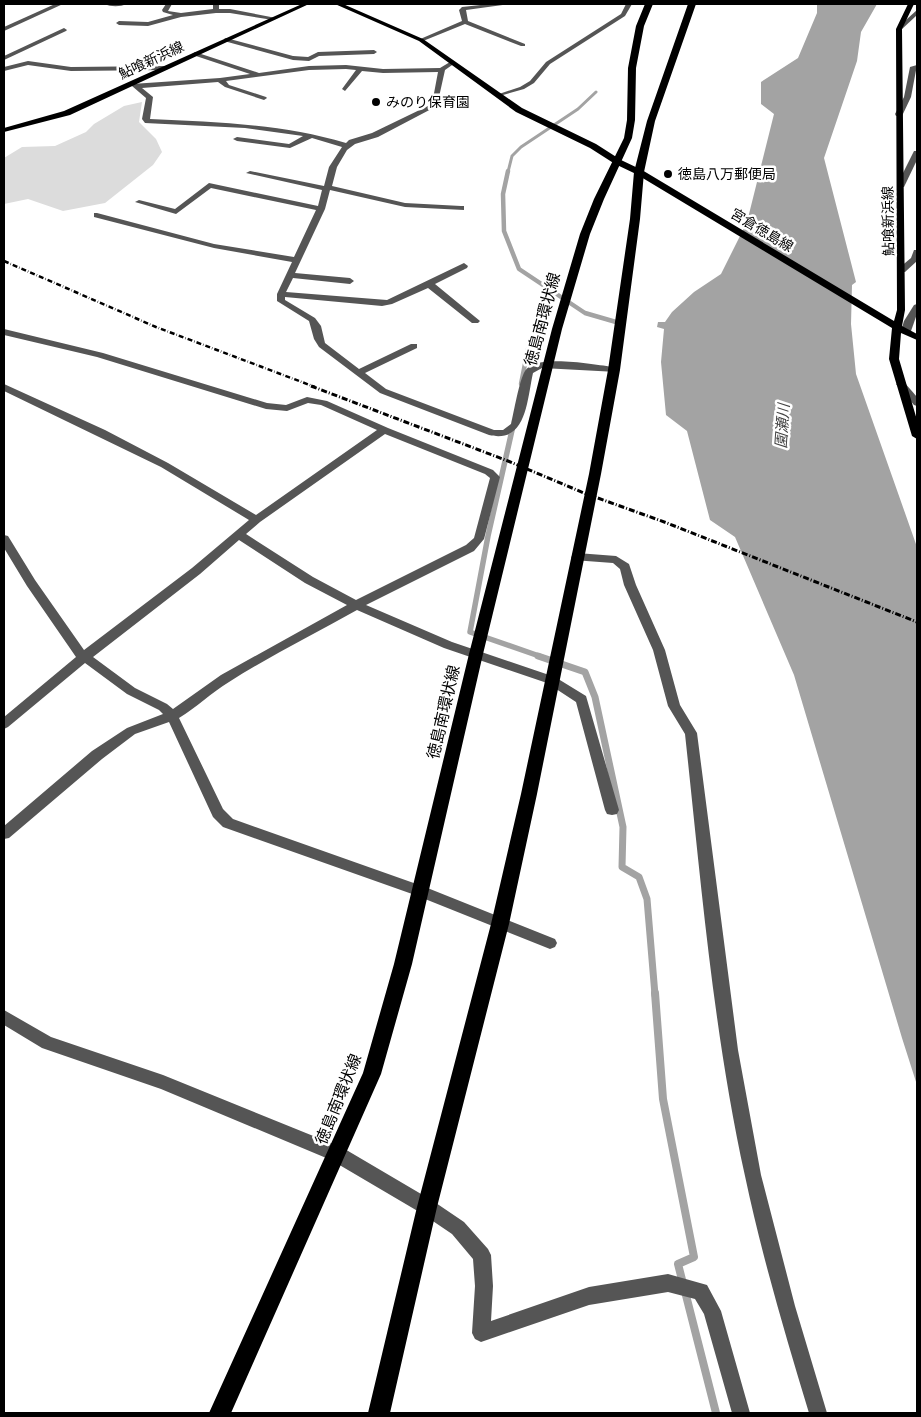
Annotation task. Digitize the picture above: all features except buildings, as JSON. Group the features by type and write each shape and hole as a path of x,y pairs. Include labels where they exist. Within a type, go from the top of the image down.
{"highway":[{"name":"徳島南環状線","path":"220,1413 372,1074 403,964 476,654 557,330 585,234 599,199 628,138 631,120 632,68 640,26 649,4"},
{"path":"379,1413 427,1207 500,924 596,474 614,370 640,172 651,121 692,4"}],"main road":[{"name":"鮎喰新浜線","path":"4,130 67,113 134,85 195,54 306,4"},
{"path":"338,4 422,40 498,96"},
{"name":"鮎喰新浜線","path":"911,4 899,29 902,270 901,310 897,327 894,359 917,436"},
{"name":"宮倉徳島線","path":"498,96 518,110 593,146 618,162 640,172 897,327 917,337"}],"street":[{"path":"4,30 60,4"},
{"path":"108,4 122,4"},
{"path":"169,4 165,10 166,12 181,15"},
{"path":"465,22 462,10 464,8 507,4"},
{"path":"498,96 532,82 548,63 624,15 629,4"},
{"path":"120,24 148,24 216,7 273,18"},
{"path":"899,29 917,12"},
{"path":"422,40 465,22 523,45"},
{"path":"64,30 4,58 21,64 71,69 166,68"},
{"path":"226,40 294,58 309,60 318,54 374,52"},
{"path":"195,54 258,75"},
{"path":"309,60 309,68"},
{"path":"452,63 442,70 435,104 375,135 352,142 347,146 333,167 321,209 281,294 282,301 308,316 315,324 317,339 322,345 383,391 493,433 505,433 516,425 529,372 539,365 549,364 614,370"},
{"path":"4,69 21,64"},
{"path":"899,114 907,105 913,67 917,66"},
{"path":"134,85 220,80 309,68 346,67 396,72 442,70"},
{"path":"344,88 360,69"},
{"path":"220,80 227,86 264,98"},
{"path":"134,85 150,96 146,119 148,121 230,125 311,134 347,146"},
{"path":"237,140 290,146 311,134"},
{"path":"901,185 917,153"},
{"path":"250,173 405,205 461,208"},
{"path":"139,202 176,212 209,185 321,209"},
{"path":"97,215 214,246 298,260"},
{"path":"902,270 915,259 917,252"},
{"path":"281,294 382,303 389,302 464,266"},
{"path":"291,275 350,281"},
{"path":"429,284 475,321"},
{"path":"906,331 917,307"},
{"path":"4,332 100,355 266,406 287,408 307,400 324,403 384,430 489,472 495,477 479,539 470,548 356,605 225,678 172,716 131,730 97,755 4,834"},
{"path":"358,373 414,346"},
{"path":"901,384 917,404"},
{"path":"4,388 115,439 231,503 256,520"},
{"path":"4,724 85,656 196,571 256,520 384,430"},
{"path":"239,535 309,580 356,605 448,645 551,680 582,700 612,810"},
{"path":"4,538 31,583 78,652 131,692 163,707 172,716 218,813 228,823 420,891 550,944"},
{"path":"577,557 616,560 625,567 630,585 658,650 674,706 691,733 728,1040 752,1175 786,1306 818,1413"},
{"path":"4,1017 47,1042 163,1082 336,1154 427,1207 458,1228 482,1255 484,1286 481,1333 589,1296 668,1283 701,1291 712,1311 740,1413"}],"shaded area":[{"path":"142,102 139,122 156,139 162,152 153,165 105,203 63,211 28,199 4,204 4,158 22,147 55,146 86,132 94,124 124,106"}],"water":[{"name":"園瀬川","path":"817,4 877,4 861,32 857,61 824,158 856,282 852,285 851,324 856,374 917,547 917,1085 794,675 735,537 710,520 687,431 666,415 661,362 664,329 657,327 658,322 665,322 672,312 694,292 721,274 747,222 774,114 761,104 761,82 798,58 817,13"}],"waterway":[{"path":"508,172 512,156 521,147 578,109 596,92"},
{"path":"508,171 503,194 504,231 519,269 585,313 616,322"},
{"path":"521,384 528,349"},
{"path":"513,426 488,536 470,632 542,657"},
{"path":"538,656 585,672 595,697 623,827 622,867 639,877 647,899 655,995"},
{"path":"655,993 663,1099 694,1257 678,1264 716,1413"}],"railway":[{"path":"4,261 156,327 315,387"},
{"path":"311,386 508,461 584,493 667,523 917,622"}],"place":[{"name":"みのり保育園","path":"376,102"},
{"name":"徳島八万郵便局","path":"668,174"}]}
